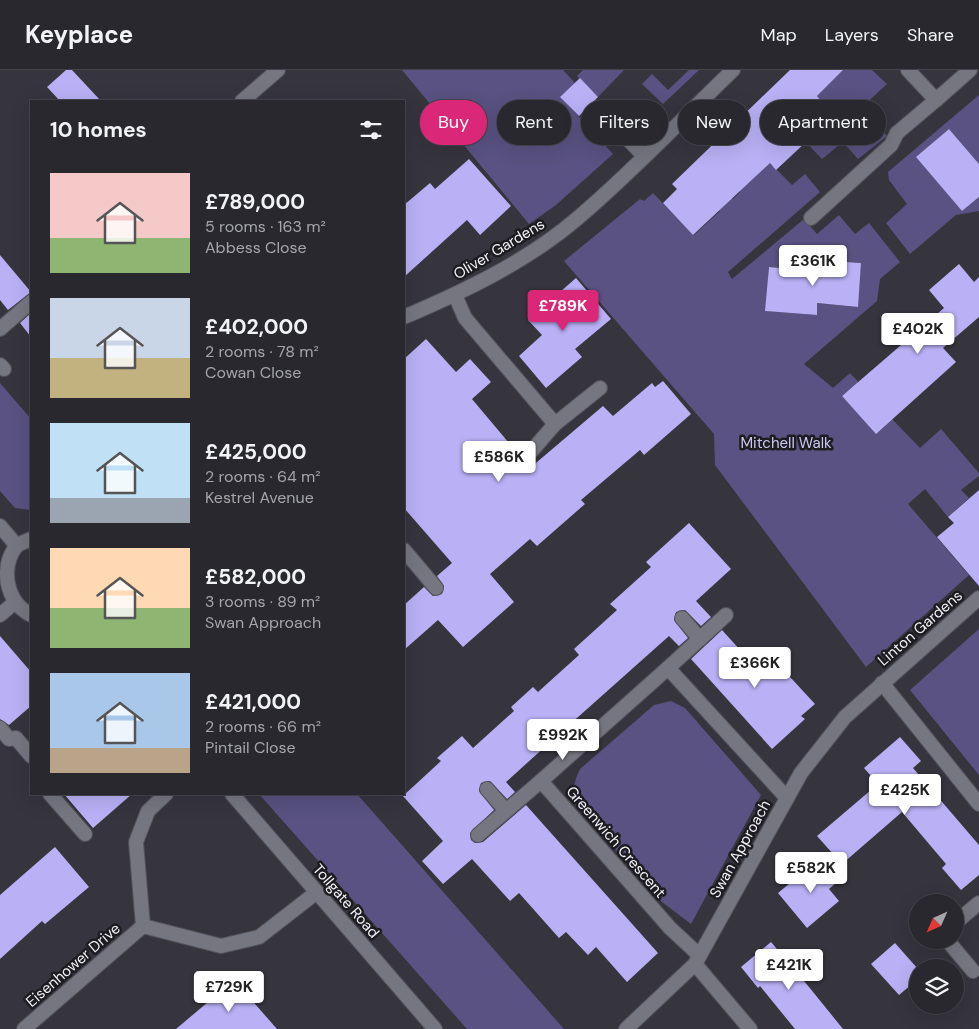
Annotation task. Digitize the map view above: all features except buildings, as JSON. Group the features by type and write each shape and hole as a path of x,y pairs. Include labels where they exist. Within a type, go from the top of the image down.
{"street":[{"path":"243,100 278,70"},
{"name":"Oliver Gardens","path":"405,317 455,295 532,252 578,218 733,70"},
{"path":"908,70 936,100"},
{"path":"811,218 891,145 897,133 970,70"},
{"path":"633,145 644,156"},
{"path":"455,295 465,318 555,424"},
{"path":"0,329 30,303"},
{"path":"528,455 555,424 600,388"},
{"path":"0,526 17,546"},
{"path":"30,540 17,546 5,563 3,584 13,604 30,614"},
{"path":"405,553 436,588"},
{"name":"Linton Gardens","path":"882,683 979,598"},
{"path":"0,615 13,604"},
{"path":"478,836 726,615"},
{"path":"682,618 700,639"},
{"path":"668,668 786,797"},
{"path":"882,683 979,804"},
{"name":"Swan Approach","path":"626,1029 697,960 800,773 845,717 882,683"},
{"path":"0,728 9,739 16,738 30,755"},
{"name":"Greenwich Crescent","path":"540,781 670,928 750,1029"},
{"path":"487,789 506,811"},
{"path":"51,795 85,834"},
{"name":"Eisenhower Drive","path":"143,926 136,842 148,811 165,795"},
{"name":"Tollgate Road","path":"233,795 435,1029"},
{"name":"Eisenhower Drive","path":"143,926 220,946 259,937 317,892"},
{"path":"964,916 979,903"},
{"name":"Eisenhower Drive","path":"24,1029 143,926"},
{"path":"955,949 973,971"}],"green space":[{"path":"402,70 563,70 575,83 561,97 564,100 497,100 497,145 571,145 571,108 581,119 581,145 605,145 613,154 556,205 529,224 464,145 487,145 487,100 427,100"},
{"path":"583,70 624,70 598,97 577,76"},
{"path":"689,70 699,70 667,100 659,100 642,84 652,74 668,90"},
{"path":"843,70 872,70 887,84 870,100 820,100 817,96"},
{"path":"979,95 979,164 949,129 917,157 962,211 979,197 979,211 956,215 910,254 886,223 907,204 889,180 888,172"},
{"path":"808,145 839,145 822,159"},
{"path":"846,145 876,145 858,159"},
{"name":"Mitchell Walk","path":"763,156 792,185 805,174 820,192 728,272 732,279 804,219 817,234 839,215 855,234 869,223 900,262 880,279 877,301 804,364 833,388 850,373 862,386 853,393 850,389 842,396 876,433 892,419 920,448 941,429 979,473 979,476 961,490 969,498 948,517 925,489 908,504 969,575 866,667 715,465 714,434 564,261 640,199 644,201 653,193 694,235 720,211 718,209 731,197 733,199 740,192 738,190","holes":["804,257 818,258 817,271 820,271 821,260 861,263 857,307 817,303 816,315 766,311 769,267 802,270"]},
{"path":"0,383 30,418 30,510 15,508 0,491"},
{"path":"979,629 979,775 910,690"},
{"path":"671,701 685,708 761,795 691,924 662,902 577,806 574,791 580,769 654,705"},
{"path":"260,795 358,795 564,1029 467,1029"}]}
